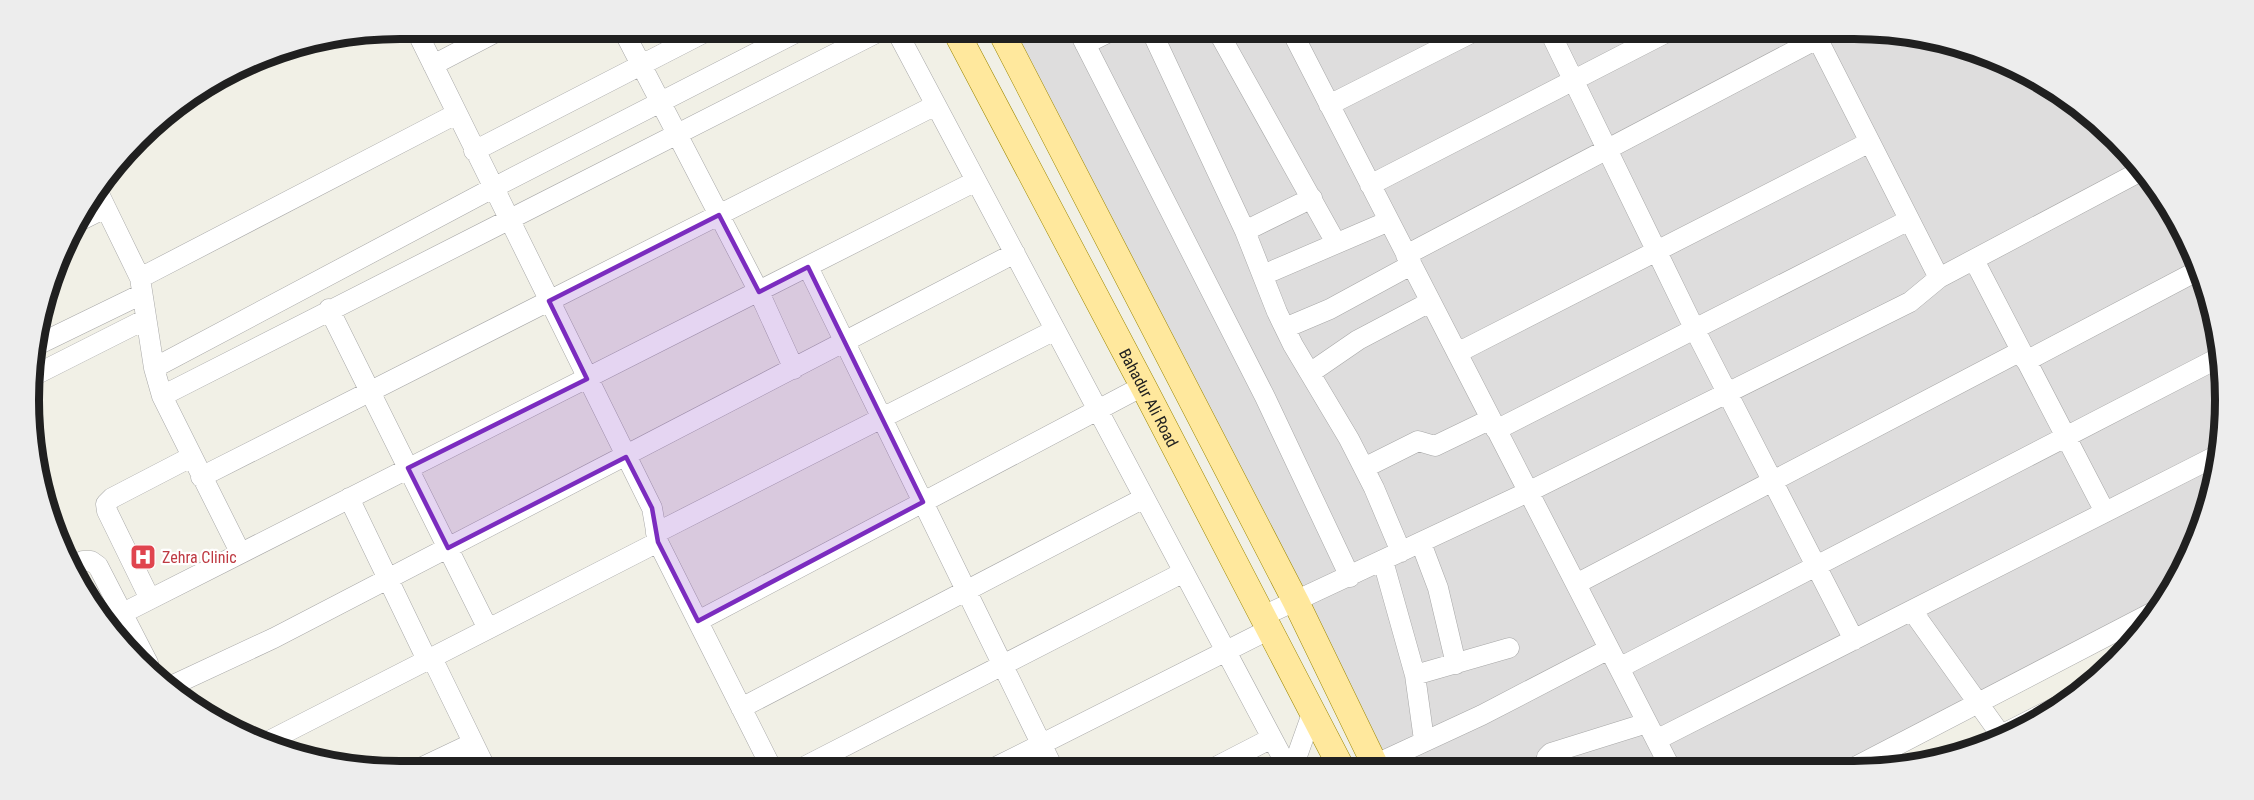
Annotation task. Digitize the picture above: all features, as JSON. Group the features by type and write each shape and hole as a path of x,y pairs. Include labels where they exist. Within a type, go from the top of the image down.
{"main road":[{"name":"Bahadur Ali Road","path":"960,39 1267,622 1338,761"},
{"path":"1005,39 1296,602 1373,761"}],"street":[{"path":"420,39 652,508 657,537 768,761"},
{"path":"433,65 483,39"},
{"path":"628,39 759,292 794,369"},
{"path":"474,151 692,39"},
{"path":"154,368 493,188 784,39"},
{"path":"162,396 329,309 864,39"},
{"path":"902,39 1285,761"},
{"path":"1083,39 1260,387 1350,577"},
{"path":"1155,39 1245,231 1285,328 1364,468 1392,556 1415,675 1424,740"},
{"path":"1222,39 1336,243"},
{"path":"1296,39 1667,761"},
{"path":"1329,105 1459,39"},
{"path":"1553,39 1695,330 1854,640"},
{"path":"1370,184 1654,39"},
{"path":"1285,328 1330,309 1409,260 1806,39"},
{"path":"1818,39 1939,278"},
{"path":"201,477 936,105"},
{"path":"44,341 456,114"},
{"path":"1457,353 1870,142"},
{"path":"1008,761 1226,651 1296,602 1528,492 1910,302 1939,278 2135,174"},
{"path":"123,613 976,181"},
{"path":"1245,231 1312,198"},
{"path":"102,201 141,286 154,368 162,396 240,552"},
{"path":"1364,468 1418,441 1435,446 1493,424 1695,330 1909,220"},
{"path":"1263,276 1389,221"},
{"path":"177,683 274,638 448,549 1014,253"},
{"path":"1974,260 2105,512"},
{"path":"808,267 1050,761"},
{"path":"1576,584 1773,481 2192,273"},
{"path":"1310,373 1358,340 1430,302"},
{"path":"329,309 488,629"},
{"path":"40,372 146,319"},
{"path":"274,738 488,629 882,418 1056,330"},
{"path":"1618,668 2213,361"},
{"path":"698,621 1143,386"},
{"path":"150,599 107,511 106,504 112,498 191,457"},
{"path":"1546,761 1546,757 1551,753 1652,731 1854,640 2210,459"},
{"path":"349,498 482,761"},
{"path":"741,708 1144,498"},
{"path":"1421,543 1438,588 1456,664"},
{"path":"78,564 91,561 98,566 143,653"},
{"path":"816,761 1184,572"},
{"path":"1913,612 1998,731"},
{"path":"1868,760 2141,618"},
{"path":"1415,675 1509,648"},
{"path":"1387,761 1424,740 1482,715 1609,649"},
{"path":"1294,761 1313,711"},
{"path":"1227,761 1272,738"},
{"path":"435,761 473,743"}],"highlighted area":[{"path":"719,215 759,292 808,267 923,502 698,621 658,542 652,508 626,457 448,548 408,468 587,379 549,301"}],"shaded area":[{"path":"1019,39 1854,39 1901,42 1970,58 2035,87 2092,129 2140,180 2178,240 2196,284 2212,353 2215,400 2212,447 2196,516 2178,560 2147,610 1852,761 1388,761"}],"place":[{"name":"Zehra Clinic","path":"143,557"}]}
